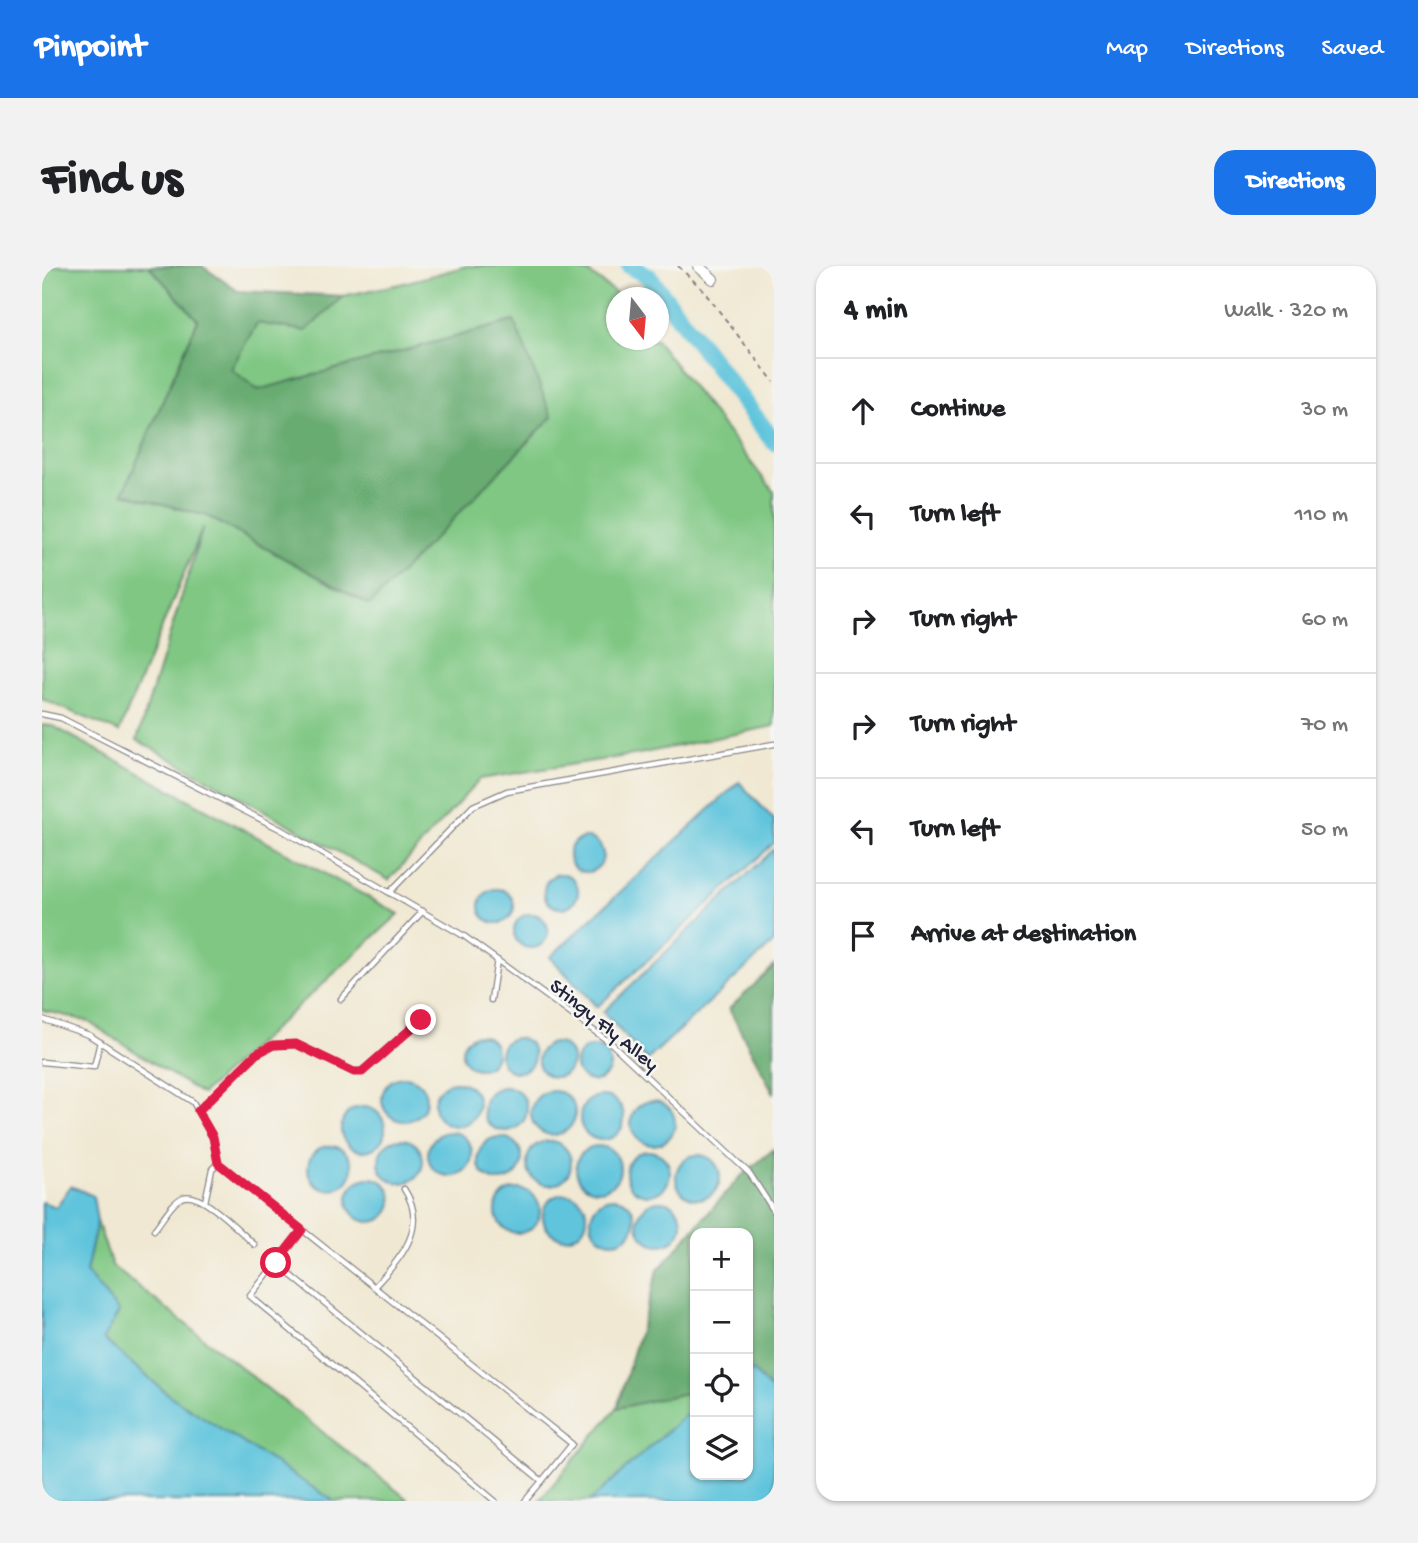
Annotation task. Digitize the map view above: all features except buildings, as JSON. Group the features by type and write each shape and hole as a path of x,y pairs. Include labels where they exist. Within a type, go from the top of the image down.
{"street":[{"path":"698,266 713,279"}],"lane":[{"name":"Stingy Fly Alley","path":"42,714 61,718 280,829 464,936 612,1044 750,1174 774,1211"},
{"path":"389,893 473,806 507,791 774,744"},
{"path":"341,999 423,911"},
{"path":"491,1000 497,960"},
{"path":"42,1019 89,1035 192,1102 213,1137 218,1163 572,1444 526,1501"},
{"path":"198,1111 265,1048 296,1044 354,1072 362,1072 421,1020"},
{"path":"42,1062 94,1067 100,1042"},
{"path":"205,1202 212,1169 218,1163"},
{"path":"374,1287 408,1245 413,1214 404,1189"},
{"path":"154,1230 178,1201 185,1197 194,1197 205,1202 255,1245"},
{"path":"302,1230 250,1296 495,1501"},
{"path":"276,1263 542,1481"}],"path":[{"path":"678,266 702,289 774,382"}],"green space":[{"path":"42,266 149,266 198,320 123,493 207,516 369,605 513,321 258,390 230,369 257,323 306,331 343,296 467,266 570,266 589,273 608,287 606,350 664,350 774,492 774,726 639,754 480,779 389,880 137,740 203,527 119,732 42,699"},
{"path":"149,266 202,266 238,291 343,296 306,331 257,323 231,369 258,390 514,321 552,417 370,605 207,516 123,493 198,320"},
{"path":"42,725 53,726 399,914 202,1094 87,1021 42,1010"},
{"path":"774,966 774,1094 729,1009"},
{"path":"774,1149 774,1393 753,1371 753,1228 695,1228 738,1179"},
{"path":"97,1221 112,1266 410,1501 334,1501 328,1498 170,1396 103,1339 86,1272"},
{"path":"690,1234 690,1392 617,1408 658,1270"},
{"path":"690,1392 690,1412 590,1501 539,1501 617,1408"}],"water":[{"path":"739,782 774,820 774,843 597,1007 550,957"},
{"path":"586,838 598,843 603,855 598,867 586,872 574,867 569,855 574,843"},
{"path":"774,849 774,942 647,1060 603,1012"},
{"path":"561,874 573,879 578,891 573,903 561,908 549,903 544,891 549,879"},
{"path":"497,889 509,894 514,906 509,918 497,923 485,918 480,906 485,894"},
{"path":"531,914 543,919 548,931 543,943 531,948 519,943 514,931 519,919"},
{"path":"479,1035 491,1040 496,1052 491,1064 479,1069 467,1064 462,1052 467,1040"},
{"path":"517,1038 529,1043 534,1055 529,1067 517,1072 505,1067 500,1055 505,1043"},
{"path":"555,1043 567,1048 572,1060 567,1072 555,1077 543,1072 538,1060 543,1048"},
{"path":"593,1047 605,1052 610,1064 605,1076 593,1081 581,1076 576,1064 581,1052"},
{"path":"404,1077 419,1084 426,1099 419,1114 404,1121 389,1114 382,1099 389,1084"},
{"path":"456,1082 471,1089 478,1104 471,1119 456,1126 441,1119 434,1104 441,1089"},
{"path":"505,1087 520,1094 527,1109 520,1124 505,1131 490,1124 483,1109 490,1094"},
{"path":"553,1091 568,1098 575,1113 568,1128 553,1135 538,1128 531,1113 538,1098"},
{"path":"602,1096 617,1103 624,1118 617,1133 602,1140 587,1133 580,1118 587,1103"},
{"path":"653,1101 668,1108 675,1123 668,1138 653,1145 638,1138 631,1123 638,1108"},
{"path":"363,1107 378,1114 385,1129 378,1144 363,1151 348,1144 341,1129 348,1114"},
{"path":"450,1132 465,1139 472,1154 465,1169 450,1176 435,1169 428,1154 435,1139"},
{"path":"500,1137 515,1144 522,1159 515,1174 500,1181 485,1174 478,1159 485,1144"},
{"path":"401,1139 416,1146 423,1161 416,1176 401,1183 386,1176 379,1161 386,1146"},
{"path":"549,1141 564,1148 571,1163 564,1178 549,1185 534,1178 527,1163 534,1148"},
{"path":"330,1146 345,1153 352,1168 345,1183 330,1190 315,1183 308,1168 315,1153"},
{"path":"598,1146 613,1153 620,1168 613,1183 598,1190 583,1183 576,1168 583,1153"},
{"path":"648,1151 663,1158 670,1173 663,1188 648,1195 633,1188 626,1173 633,1158"},
{"path":"698,1155 713,1162 720,1177 713,1192 698,1199 683,1192 676,1177 683,1162"},
{"path":"370,1178 385,1185 392,1200 385,1215 370,1222 355,1215 348,1200 355,1185"},
{"path":"71,1186 93,1196 97,1221 86,1272 119,1312 103,1339 170,1396 334,1501 42,1501 42,1202 56,1207"},
{"path":"518,1189 533,1196 540,1211 533,1226 518,1233 503,1226 496,1211 503,1196"},
{"path":"565,1194 580,1201 587,1216 580,1231 565,1238 550,1231 543,1216 550,1201"},
{"path":"613,1198 628,1205 635,1220 628,1235 613,1242 598,1235 591,1220 598,1205"},
{"path":"660,1201 675,1208 682,1223 675,1238 660,1245 645,1238 638,1223 645,1208"},
{"path":"753,1371 774,1393 774,1501 590,1501 690,1411 690,1480 753,1480"}],"waterway":[{"path":"630,266 648,276 774,442"}],"route":[{"path":"276,1263 302,1230 218,1163 213,1137 198,1111 265,1048 296,1044 354,1072 362,1072 421,1020"}]}
